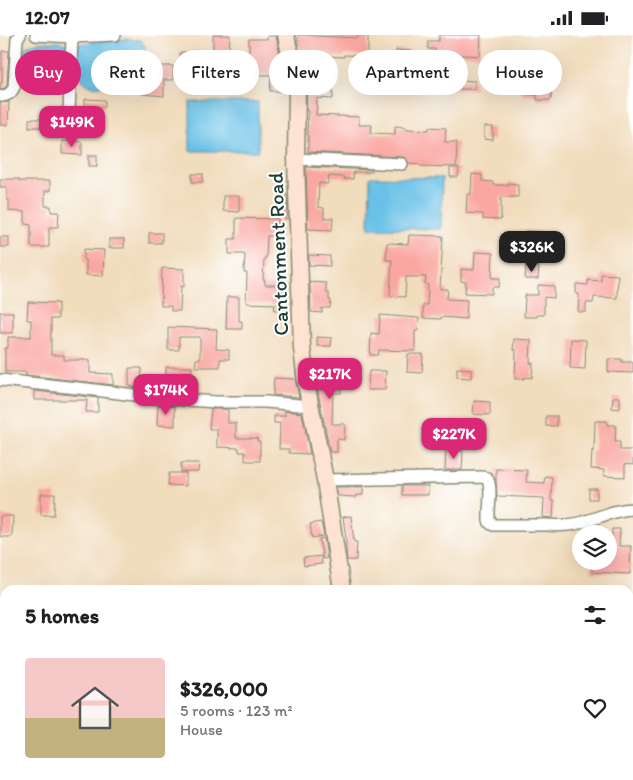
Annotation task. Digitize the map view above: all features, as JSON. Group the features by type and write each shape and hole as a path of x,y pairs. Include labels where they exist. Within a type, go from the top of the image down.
{"main road":[{"name":"Cantonment Road","path":"286,35 297,89 296,159 302,348 306,383 325,479 341,585"}],"street":[{"path":"0,96 8,95 14,87 17,39 20,35"},
{"path":"36,35 72,37 114,35"},
{"path":"69,112 72,37"},
{"path":"296,159 402,164"},
{"path":"0,380 158,398 216,402 266,402 311,406"},
{"path":"325,479 486,478 489,481 490,487 489,519 493,525 569,525 589,521 615,511 633,509"}],"water":[{"path":"126,39 140,40 146,47 145,50 91,50 91,86 81,77 81,50 78,50 78,45"},
{"path":"46,42 70,45 70,50 23,50 35,43"},
{"path":"190,102 258,102 258,151 190,151"},
{"path":"370,177 442,178 441,229 369,228"}],"building":[{"path":"213,35 230,35 229,50 213,50"},
{"path":"298,35 358,38 358,35 368,35 368,50 348,50 348,55 344,55 344,57 338,57 338,50 299,50"},
{"path":"439,35 481,35 478,56 468,55 468,50 428,49 428,41 439,41"},
{"path":"267,36 276,36 279,50 269,50 269,75 259,75 259,50 249,50 249,39 267,39"},
{"path":"2,51 9,51 7,85 5,88 0,89 0,83 2,83"},
{"path":"163,66 173,66 173,80 164,80 164,96 153,95 163,95"},
{"path":"468,81 475,81 475,89 468,89"},
{"path":"307,95 333,95 333,99 317,98 316,115 359,117 359,125 372,125 371,133 395,134 395,126 406,127 406,129 429,130 429,127 446,128 445,142 457,142 456,167 420,166 420,164 409,163 406,158 402,157 308,152"},
{"path":"537,95 551,95 551,100 537,100"},
{"path":"85,99 105,100 105,107 85,107"},
{"path":"9,102 8,125 0,125 0,103"},
{"path":"29,119 44,119 44,127 29,127"},
{"path":"484,127 493,127 493,140 484,139"},
{"path":"62,141 82,142 82,155 62,154"},
{"path":"89,155 97,155 97,166 89,166"},
{"path":"306,167 372,170 372,172 353,172 353,179 329,176 328,184 319,183 318,207 324,208 324,218 333,218 332,230 308,229"},
{"path":"450,168 459,168 458,177 450,177"},
{"path":"192,174 203,174 203,182 192,182"},
{"path":"472,174 482,175 482,181 493,182 493,185 518,184 518,197 501,197 501,220 483,219 483,214 466,213 467,194 471,194"},
{"path":"0,179 50,181 50,191 45,191 45,206 51,206 51,212 59,212 58,227 49,227 49,247 31,247 31,225 25,224 25,212 9,211 7,187 0,187"},
{"path":"285,193 287,193 288,219 284,219"},
{"path":"223,196 239,196 239,212 223,211"},
{"path":"236,218 278,219 278,236 267,236 263,280 265,280 265,285 283,285 283,310 274,310 275,304 246,303 247,273 244,273 245,254 229,254 229,239 236,239"},
{"path":"525,231 542,232 541,245 525,244"},
{"path":"149,233 162,233 162,243 149,243"},
{"path":"409,235 443,236 440,289 448,289 447,299 467,300 466,319 423,318 423,305 427,305 428,285 425,284 426,277 406,277 405,297 390,296 392,260 386,260 387,243 408,244"},
{"path":"0,237 9,237 9,247 0,247"},
{"path":"109,239 124,239 124,248 109,248"},
{"path":"506,239 520,239 519,260 505,259"},
{"path":"84,249 104,250 103,276 86,275"},
{"path":"475,252 493,253 492,278 500,278 499,287 492,287 492,294 465,293 466,282 461,281 461,269 474,270"},
{"path":"309,255 330,256 330,266 309,265"},
{"path":"526,266 539,266 538,279 525,279"},
{"path":"162,268 184,269 184,287 181,286 180,311 171,311 171,306 161,306"},
{"path":"601,274 618,275 617,298 594,297 593,303 586,303 586,312 578,312 579,294 576,294 576,284 588,285 588,280 601,281"},
{"path":"310,282 326,283 326,293 329,293 329,300 331,300 330,308 322,308 322,313 311,312"},
{"path":"538,285 554,286 554,298 544,297 544,315 524,317 525,295 538,295"},
{"path":"227,297 239,297 239,321 242,321 242,329 226,329"},
{"path":"28,302 58,303 58,319 51,319 51,355 64,355 64,360 90,360 90,373 113,374 113,385 26,375 26,372 5,372 5,348 8,348 8,337 31,337 31,320 27,320"},
{"path":"0,312 13,312 13,333 0,333"},
{"path":"380,315 419,318 418,331 415,331 415,351 379,350 378,355 370,355 371,333 379,334"},
{"path":"168,327 217,329 216,349 229,350 229,359 220,359 220,367 195,367 196,359 200,359 200,337 179,337 179,350 168,350"},
{"path":"317,337 332,338 331,346 317,346"},
{"path":"514,339 531,340 530,363 533,363 532,378 515,379 516,350 513,350"},
{"path":"571,339 586,340 585,369 570,368"},
{"path":"408,354 423,354 422,373 407,372"},
{"path":"608,359 622,359 622,362 633,362 633,373 608,372"},
{"path":"315,364 342,365 341,393 333,393 332,424 345,424 344,440 337,439 337,452 330,452 316,382"},
{"path":"166,367 192,367 191,392 159,391 129,386 129,368 142,368 141,381 162,381 162,379 166,379"},
{"path":"457,368 471,369 471,378 457,377"},
{"path":"369,371 386,371 385,390 368,390"},
{"path":"274,378 295,379 299,397 273,395"},
{"path":"34,391 98,398 98,412 86,412 87,400 34,400"},
{"path":"613,397 620,397 620,409 612,408"},
{"path":"474,401 490,402 490,415 473,414"},
{"path":"158,405 175,407 175,426 157,425"},
{"path":"211,409 228,409 228,423 236,423 236,438 257,438 257,441 260,441 260,461 245,461 245,452 239,452 239,448 217,447 217,429 209,429"},
{"path":"285,411 302,413 310,454 289,453 289,449 279,449 280,423 274,423 274,416 285,416"},
{"path":"546,416 557,416 557,426 546,426"},
{"path":"595,421 607,421 607,425 616,425 615,442 620,442 620,450 633,450 633,465 625,464 625,477 604,476 604,470 591,469"},
{"path":"446,450 463,451 462,470 445,470"},
{"path":"181,463 199,463 198,472 181,472"},
{"path":"496,469 527,470 526,482 544,483 545,476 552,477 551,501 554,501 553,518 543,517 544,498 497,496"},
{"path":"169,473 186,473 186,486 168,485"},
{"path":"402,486 428,486 428,495 402,495"},
{"path":"336,487 363,487 363,495 356,495 356,497 338,496"},
{"path":"589,489 597,489 597,499 589,499"},
{"path":"41,494 55,494 54,515 41,515"},
{"path":"0,516 13,516 12,537 0,537"},
{"path":"351,516 354,542 357,542 356,560 347,560 343,517"},
{"path":"321,522 324,536 312,538 310,524"},
{"path":"617,529 620,529 619,546 631,546 630,574 592,572 592,570 617,570"},
{"path":"324,538 327,558 323,559 319,539"},
{"path":"321,556 322,564 304,566 303,558"}]}
